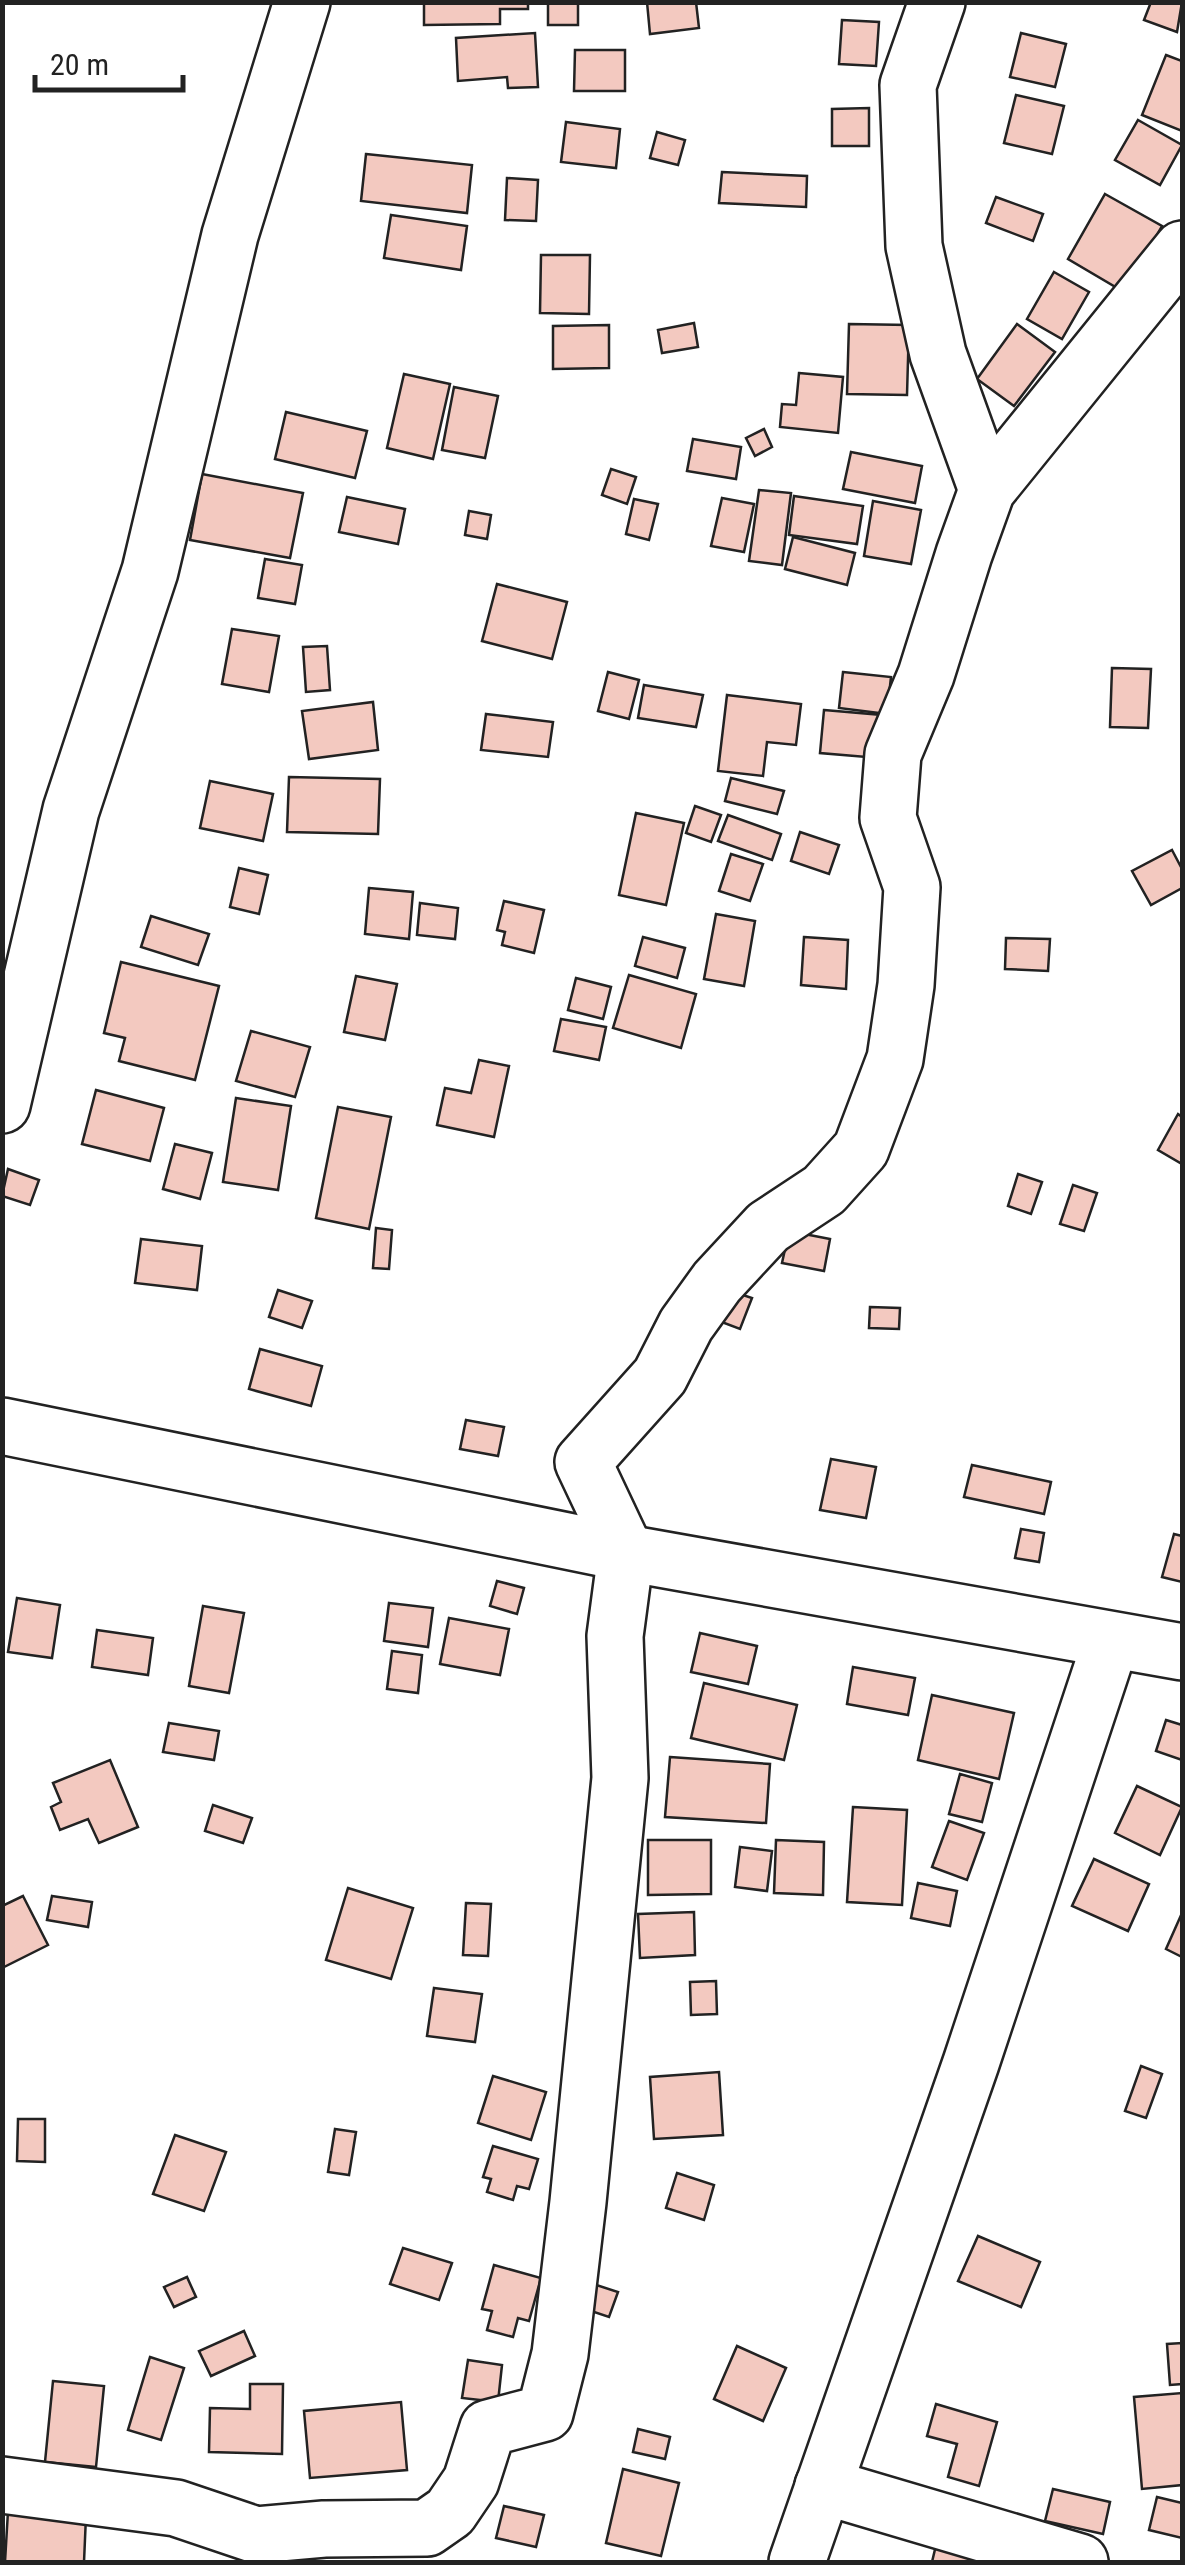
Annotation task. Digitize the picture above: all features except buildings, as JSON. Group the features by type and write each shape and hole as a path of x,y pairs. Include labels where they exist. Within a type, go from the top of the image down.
{"street":[{"path":"2,1105 71,810 150,570 230,235 302,2"},
{"path":"937,2 908,85 914,246 938,354 987,490"},
{"path":"2,2484 176,2508 256,2535 428,2528 450,2512 471,2481 488,2428 545,2414 560,2354 584,2121 599,2018 606,1886 620,1778 615,1636 626,1553 583,1462 660,1376 686,1325 717,1282 768,1228 824,1190 860,1149 894,1060 906,984 912,886 888,818 892,754 926,674 987,490 1182,249"},
{"path":"2,1426 626,1553 1182,1652"},
{"path":"797,2562 971,2062 1111,1641"},
{"path":"823,2486 1080,2562"}]}
